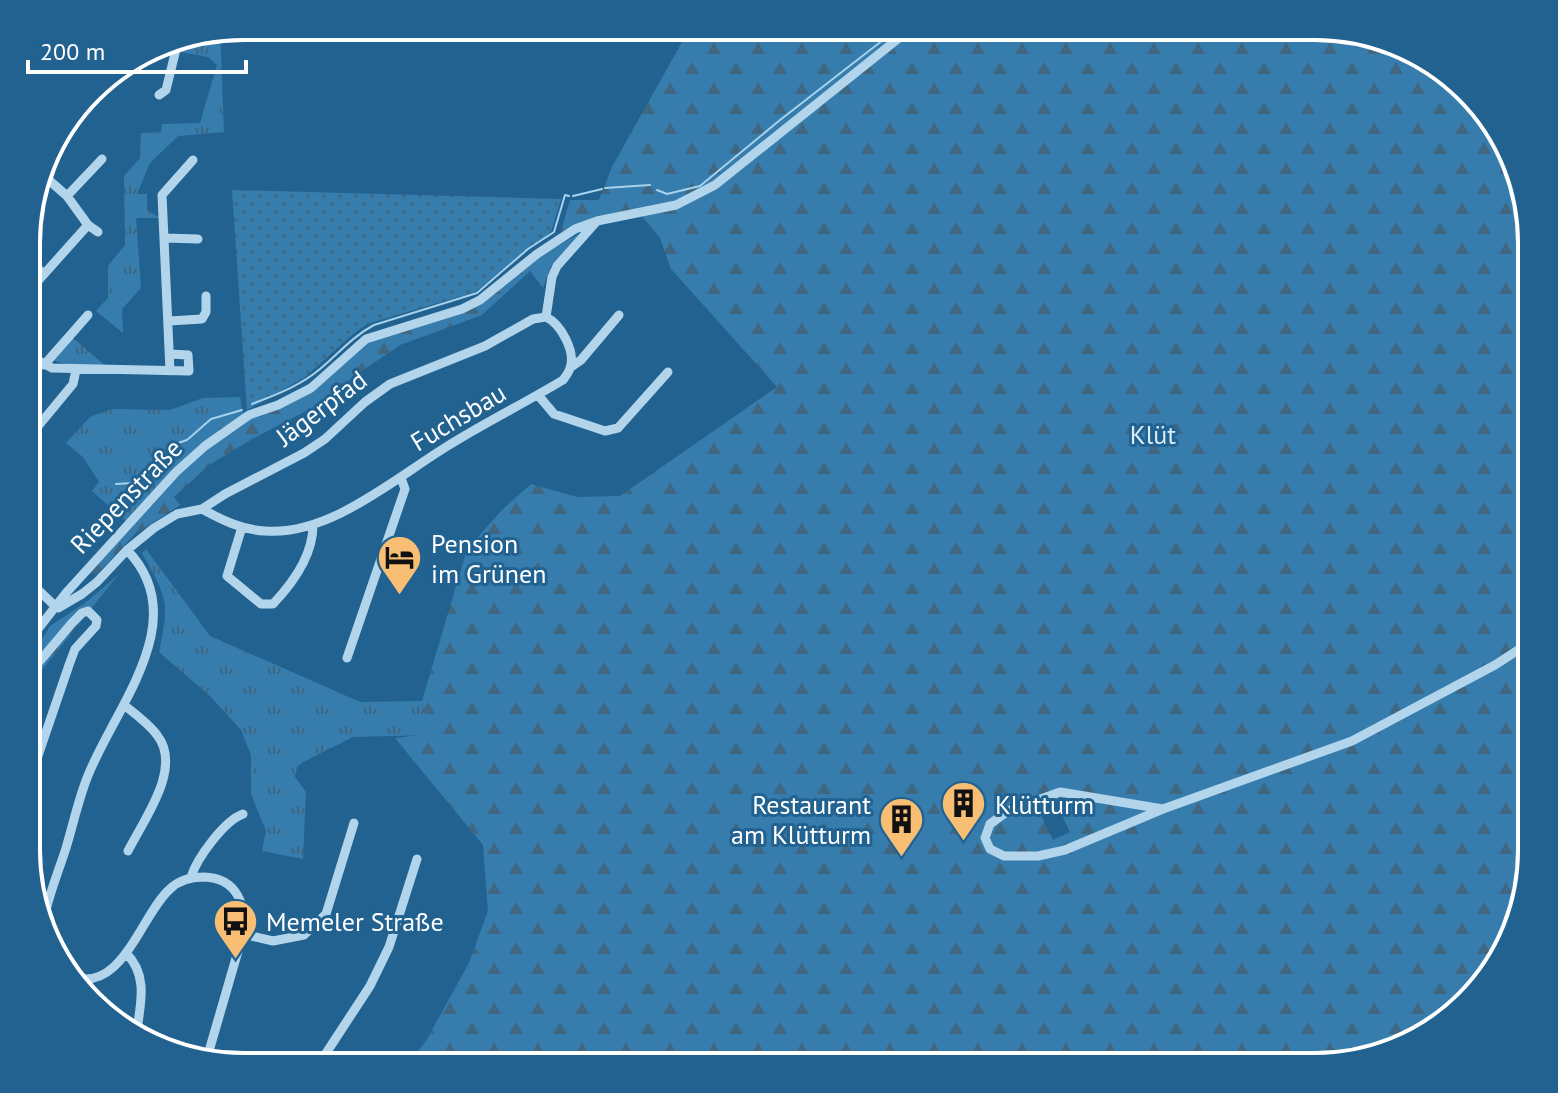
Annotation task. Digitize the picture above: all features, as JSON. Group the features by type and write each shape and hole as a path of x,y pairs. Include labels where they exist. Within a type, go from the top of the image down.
{"street":[{"name":"Riepenstraße","path":"40,626 176,472 205,446 249,415 278,405 311,388 366,339 462,309 480,300 563,235 597,221 676,205 715,185 896,40"},
{"path":"159,95 166,90 175,52"},
{"path":"67,196 102,159"},
{"path":"170,371 162,195 193,160"},
{"path":"50,181 67,196 88,225 98,232"},
{"path":"571,367 564,337 557,325 546,317 552,277 557,266 597,221"},
{"path":"40,278 88,225"},
{"path":"165,238 198,239"},
{"path":"40,270 44,274"},
{"path":"169,321 202,319 206,312 206,296"},
{"path":"44,365 88,315"},
{"name":"Fuchsbau","path":"202,509 242,527 267,532 313,525 401,478 480,426 563,380 571,367 581,360 619,315"},
{"name":"Jägerpfad","path":"47,616 97,582 127,550 154,528 177,514 202,509 304,453 390,384 485,346 533,319 546,317"},
{"path":"40,362 76,370 189,371 188,355 170,354"},
{"path":"40,424 73,384 76,370"},
{"path":"538,395 554,414 605,431 618,428 668,372"},
{"path":"347,658 405,489 401,478"},
{"path":"242,527 227,576 261,604 273,604 290,587 302,564 313,538 313,525"},
{"path":"48,907 87,779 124,705 155,624 153,592 147,577 127,550"},
{"path":"81,576 87,584 97,582"},
{"path":"40,592 55,606"},
{"path":"40,661 77,617 88,611 94,614 96,626 75,649 40,750"},
{"path":"1163,809 1060,792 1008,811 990,824 985,838 995,854 1004,856 1038,856 1065,850 1163,809 1352,741 1518,650"},
{"path":"124,705 157,734 168,762 166,776 128,851"},
{"path":"191,877 195,865 232,818 243,814"},
{"path":"243,934 273,941 304,935 326,914 354,823"},
{"path":"326,1053 370,986 389,947 417,859"},
{"path":"87,980 111,970 169,889 191,877 214,877 230,884 242,904 245,919 209,1050"},
{"path":"126,953 138,964 142,992 138,1023"}],"green space":[{"name":"Klüt","path":"683,40 1329,40 1393,55 1417,67 1459,99 1497,153 1511,190 1518,229 1518,864 1503,928 1491,952 1459,994 1428,1019 1405,1032 1381,1042 1329,1053 417,1053 469,963 488,911 483,845 395,738 430,734 422,701 467,549 503,509 531,484 577,497 620,496 777,387 671,269 660,238 638,212 563,235 561,231 570,200 599,200 612,167","holes":["1055,801 1070,832 1053,840 1038,809"]},
{"path":"220,42 224,132 178,136 150,163 137,194 147,194 147,210 160,218 136,218 141,288 122,309 123,333 96,311 108,298 108,266 125,245 124,176 140,158 141,133 161,132 162,124 200,123 217,65 208,57 180,52"},
{"path":"232,190 561,199 551,232 475,292 367,324 304,378 247,410"},
{"path":"584,231 551,266 543,288 530,271 482,315 400,345 316,406 209,465 174,497 180,505 134,535 96,575 91,571 174,478 206,449 249,419 262,416 314,390 364,344 464,312 541,255"},
{"path":"73,338 107,367 76,367 52,360"},
{"path":"240,397 243,415 128,523 92,491 99,482 83,457 66,443 90,417 112,409 170,410 203,398"},
{"path":"146,549 210,636 360,702 422,701 431,735 353,737 297,767 295,777 306,792 303,859 262,851 266,831 251,794 251,755 241,730 211,697 159,652 164,600 142,553"},
{"path":"118,575 40,672 40,642 50,626 85,603"}],"waterway":[{"path":"657,190 667,194 700,186 883,40"},
{"path":"605,188 650,185"},
{"path":"573,196 602,189"},
{"path":"252,404 304,380 374,325 477,293 528,249 554,232 565,195 569,196"},
{"path":"116,484 133,483 143,478 178,443 187,440 211,419 242,410"}],"place":[{"name":"Pension im Grünen","path":"400,597"},
{"name":"Klütturm","path":"964,843"},
{"name":"Restaurant am Klütturm","path":"902,858"},
{"name":"Memeler Straße","path":"235,960"}]}
